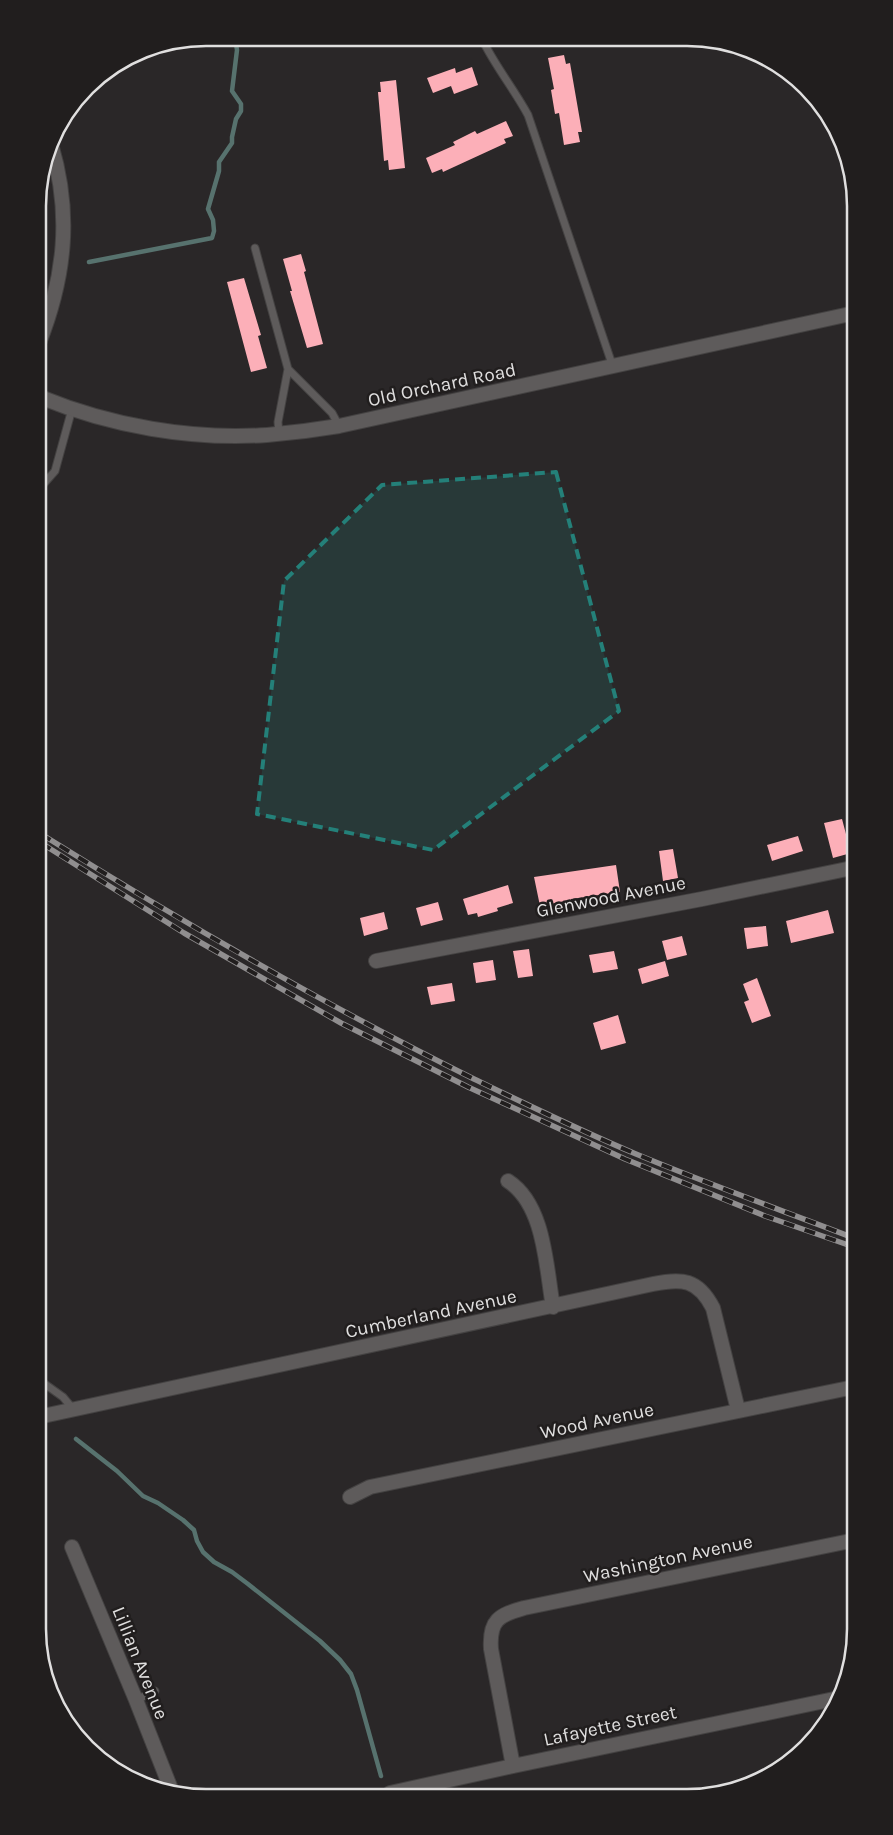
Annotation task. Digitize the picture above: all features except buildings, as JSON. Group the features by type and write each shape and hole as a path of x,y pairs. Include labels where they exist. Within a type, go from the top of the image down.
{"street":[{"path":"47,320 55,296 62,259 64,227 60,186 54,158"},
{"name":"Old Orchard Road","path":"47,400 112,420 165,431 229,435 278,434 339,426 847,315"},
{"name":"Glenwood Avenue","path":"376,964 847,869"},
{"path":"508,1181 515,1185 527,1199 538,1226 553,1307"},
{"name":"Cumberland Avenue","path":"46,1415 667,1281 684,1282 697,1286 705,1294 715,1315 738,1410"},
{"name":"Wood Avenue","path":"350,1497 370,1487 846,1389"},
{"name":"Washington Avenue","path":"513,1766 492,1660 491,1640 493,1625 500,1617 524,1608 846,1542"},
{"name":"Lillian Avenue","path":"72,1547 169,1784"},
{"name":"Lafayette Street","path":"408,1789 830,1700"}],"lane":[{"path":"486,46 494,63 520,100 528,115 613,367"},
{"path":"255,248 288,369 278,422 278,434"},
{"path":"288,369 332,412 339,426"},
{"path":"47,480 55,471 72,409"},
{"path":"46,1385 63,1397 74,1410"},
{"path":"136,1700 156,1691"}],"highlighted area":[{"path":"556,472 619,711 433,850 257,814 284,581 382,485"}],"waterway":[{"path":"89,262 212,238 214,231 213,220 208,209 219,171 219,162 232,143 236,119 241,111 241,104 232,91 236,46"},
{"path":"76,1439 117,1471 143,1496 158,1503 183,1520 194,1530 203,1552 214,1562 248,1584 320,1641 340,1660 351,1674 357,1690 381,1776"}],"railway":[{"path":"47,837 254,962 363,1022 474,1079 636,1154 846,1235"},
{"path":"47,846 184,933 341,1023 468,1087 625,1159 765,1216 846,1244"}]}
